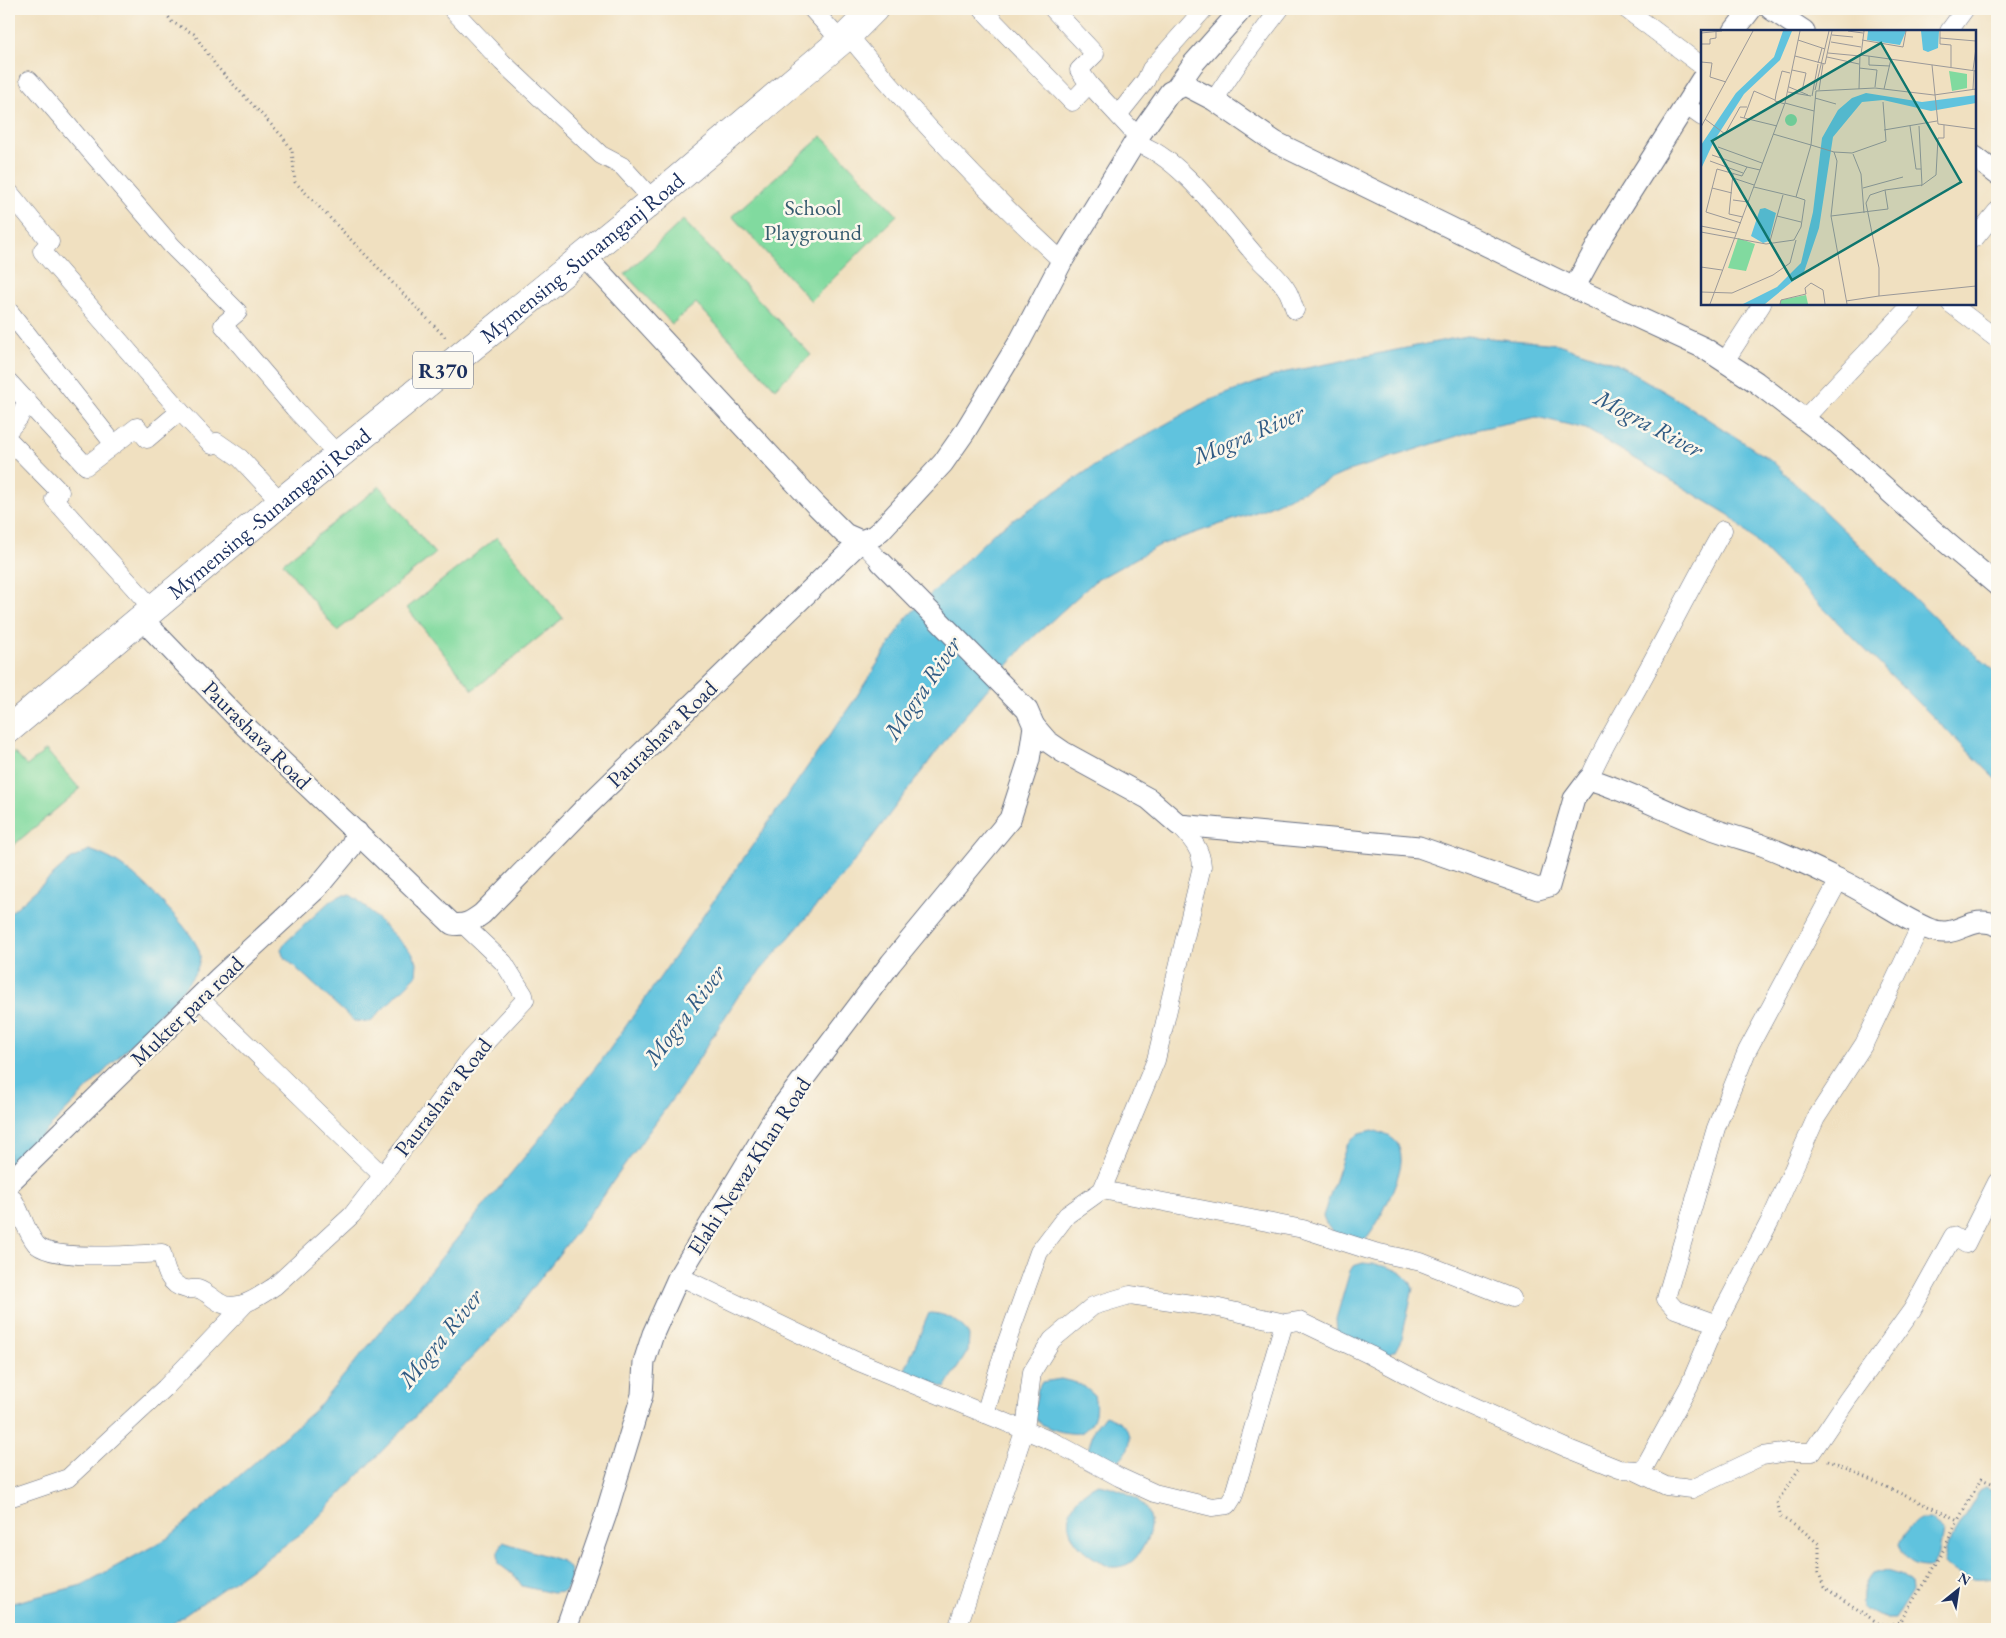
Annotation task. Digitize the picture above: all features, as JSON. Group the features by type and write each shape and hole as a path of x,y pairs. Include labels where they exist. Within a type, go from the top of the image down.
{"main road":[{"name":"Mymensing -Sunamganj Road","path":"9,729 281,502 653,200 844,38 874,9"}],"street":[{"path":"452,9 502,62 601,155 622,166 653,200"},
{"path":"812,9 844,38 1021,224 1062,261"},
{"path":"982,9 1072,102 1089,84"},
{"path":"1118,115 1146,80 1151,69 1204,9"},
{"name":"Paurashava Road","path":"148,614 246,726 452,924 464,925 482,914 586,808 861,541 874,536 881,530 943,463 964,433 1024,333 1062,261 1137,140 1170,92 1177,87 1193,64 1242,9"},
{"path":"1214,100 1243,56 1280,9"},
{"path":"1626,9 1701,65"},
{"path":"1735,30 1751,9"},
{"path":"1771,9 1802,30"},
{"path":"1950,30 1965,9"},
{"path":"1058,11 1095,54 1079,70 1089,84 1118,115 1137,140 1166,158 1206,197 1257,257 1272,270 1289,293 1295,310"},
{"path":"29,80 172,246 238,312 223,325 294,408 339,456"},
{"path":"1574,288 1602,237 1701,81"},
{"path":"1177,87 1185,85 1194,88 1275,142 1574,288 1704,348 1756,382 1834,442 1997,585"},
{"path":"1685,105 1701,116"},
{"path":"1976,158 1997,174"},
{"path":"9,192 50,242 42,251 180,411 212,445 217,442 240,458 281,502"},
{"path":"1976,237 1997,211"},
{"path":"584,255 816,505 845,534 861,541 1017,699 1027,710 1034,726 1046,741 1148,799 1179,825 1196,844 1201,855 1202,866 1198,885 1156,1060 1102,1190 1067,1215 1039,1252 1005,1348 986,1414"},
{"path":"1724,361 1761,305"},
{"path":"1804,419 1911,305"},
{"path":"1952,305 1997,339"},
{"path":"9,311 113,443"},
{"path":"9,382 86,466 137,426 147,439 180,411"},
{"path":"9,430 19,418 26,400"},
{"path":"9,440 60,492 54,499 148,614"},
{"path":"1179,825 1419,847 1538,889 1549,886 1574,798 1589,779 1611,731 1643,680 1676,613 1722,530"},
{"name":"Elahi Newaz Khan Road","path":"566,1629 606,1514 642,1395 644,1362 653,1334 679,1276 776,1116 891,964 1010,819 1029,760 1034,726"},
{"path":"1589,779 1617,788 1695,823 1761,845 1839,880 1921,925 1939,932 1962,929 1978,921 1997,925"},
{"name":"Mukter para road","path":"9,1183 199,998 316,889 350,848 357,832"},
{"path":"1716,1324 1675,1309 1666,1299 1716,1128 1748,1051 1839,880"},
{"name":"Paurashava Road","path":"9,1498 68,1478 165,1388 245,1304 275,1286 352,1215 470,1058 525,1000 524,994 504,963 464,925"},
{"path":"957,1629 1025,1429 1032,1372 1052,1340 1093,1306 1130,1295 1219,1308 1285,1323 1292,1320 1299,1321 1370,1355 1434,1390 1620,1470 1633,1470 1645,1466 1689,1386 1716,1324 1771,1219 1816,1118 1864,1044 1921,925"},
{"path":"199,998 382,1175"},
{"path":"1633,1470 1666,1486 1692,1490 1762,1456 1789,1452 1812,1452 1912,1310 1953,1236 1966,1244 1997,1182"},
{"path":"1102,1190 1303,1229 1375,1252 1421,1262 1512,1298"},
{"path":"9,1193 15,1200 20,1219 37,1245 70,1256 162,1253 170,1280 186,1289 198,1289 226,1305 245,1304"},
{"path":"679,1276 854,1360 1025,1429 1154,1493 1203,1506 1224,1507 1230,1502 1237,1485 1285,1323"}],"path":[{"path":"163,9 172,22 196,37 217,67 282,136 292,150 295,182 448,340 461,356"},
{"path":"1958,1520 1812,1452 1777,1502 1781,1517 1802,1530 1819,1544 1819,1573 1824,1588 1878,1622 1893,1624 1903,1617 1940,1558 1958,1520 1981,1479 1997,1485"}],"green space":[{"name":"School Playground","path":"822,136 897,215 811,301 732,216"},
{"path":"683,220 811,355 775,388 696,303 672,324 625,274"},
{"path":"380,486 435,554 337,631 283,563"},
{"path":"497,537 563,618 473,690 407,608"},
{"path":"46,750 80,789 9,849 9,757 14,752 27,766"}],"water":[{"name":"Mogra River","path":"1466,336 1558,344 1617,364 1672,396 1771,460 1946,629 1997,673 1997,780 1729,515 1586,429 1537,417 1479,429 1349,471 1259,511 1160,545 1095,581 1026,644 955,727 850,867 737,998 681,1087 586,1219 510,1318 305,1531 165,1629 9,1629 9,1604 82,1585 168,1538 317,1408 536,1143 607,1053 855,699 907,617 995,532 1111,455 1205,402 1282,373"},
{"path":"89,850 109,858 122,866 157,896 190,935 197,946 200,955 199,961 190,981 171,1003 9,1169 9,914 70,860"},
{"path":"342,895 350,895 359,901 412,953 417,962 416,976 370,1022 354,1021 283,956 281,949 330,901"},
{"path":"1373,1130 1397,1143 1401,1158 1398,1176 1388,1202 1375,1227 1363,1242 1338,1235 1326,1223 1323,1216 1347,1144 1360,1133"},
{"path":"1363,1263 1378,1265 1399,1272 1410,1281 1413,1288 1402,1338 1395,1351 1389,1354 1376,1353 1337,1332 1336,1319 1350,1271 1353,1266"},
{"path":"929,1313 941,1314 952,1319 962,1326 969,1335 968,1351 945,1388 904,1372"},
{"path":"1061,1379 1081,1384 1094,1395 1096,1406 1094,1417 1090,1426 1081,1433 1054,1430 1041,1424 1033,1416 1038,1389 1042,1382"},
{"path":"1105,1415 1122,1423 1130,1435 1128,1448 1116,1463 1092,1455 1088,1450 1094,1429"},
{"path":"1098,1484 1122,1491 1133,1497 1142,1504 1147,1512 1150,1522 1149,1534 1138,1555 1126,1565 1114,1567 1103,1564 1075,1541 1070,1531 1068,1520 1070,1510 1085,1492"},
{"path":"1986,1487 1997,1492 1997,1577 1975,1579 1956,1573 1944,1563 1949,1542 1980,1490"},
{"path":"1920,1520 1931,1520 1944,1531 1940,1552 1931,1567 1915,1565 1910,1562 1901,1551 1899,1545 1908,1527"},
{"path":"503,1542 562,1561 566,1564 571,1576 564,1592 552,1593 522,1586 516,1577 499,1564 498,1553"},
{"path":"1886,1570 1900,1574 1911,1583 1912,1592 1895,1619 1886,1619 1863,1607 1864,1589 1869,1578 1872,1574"}]}
